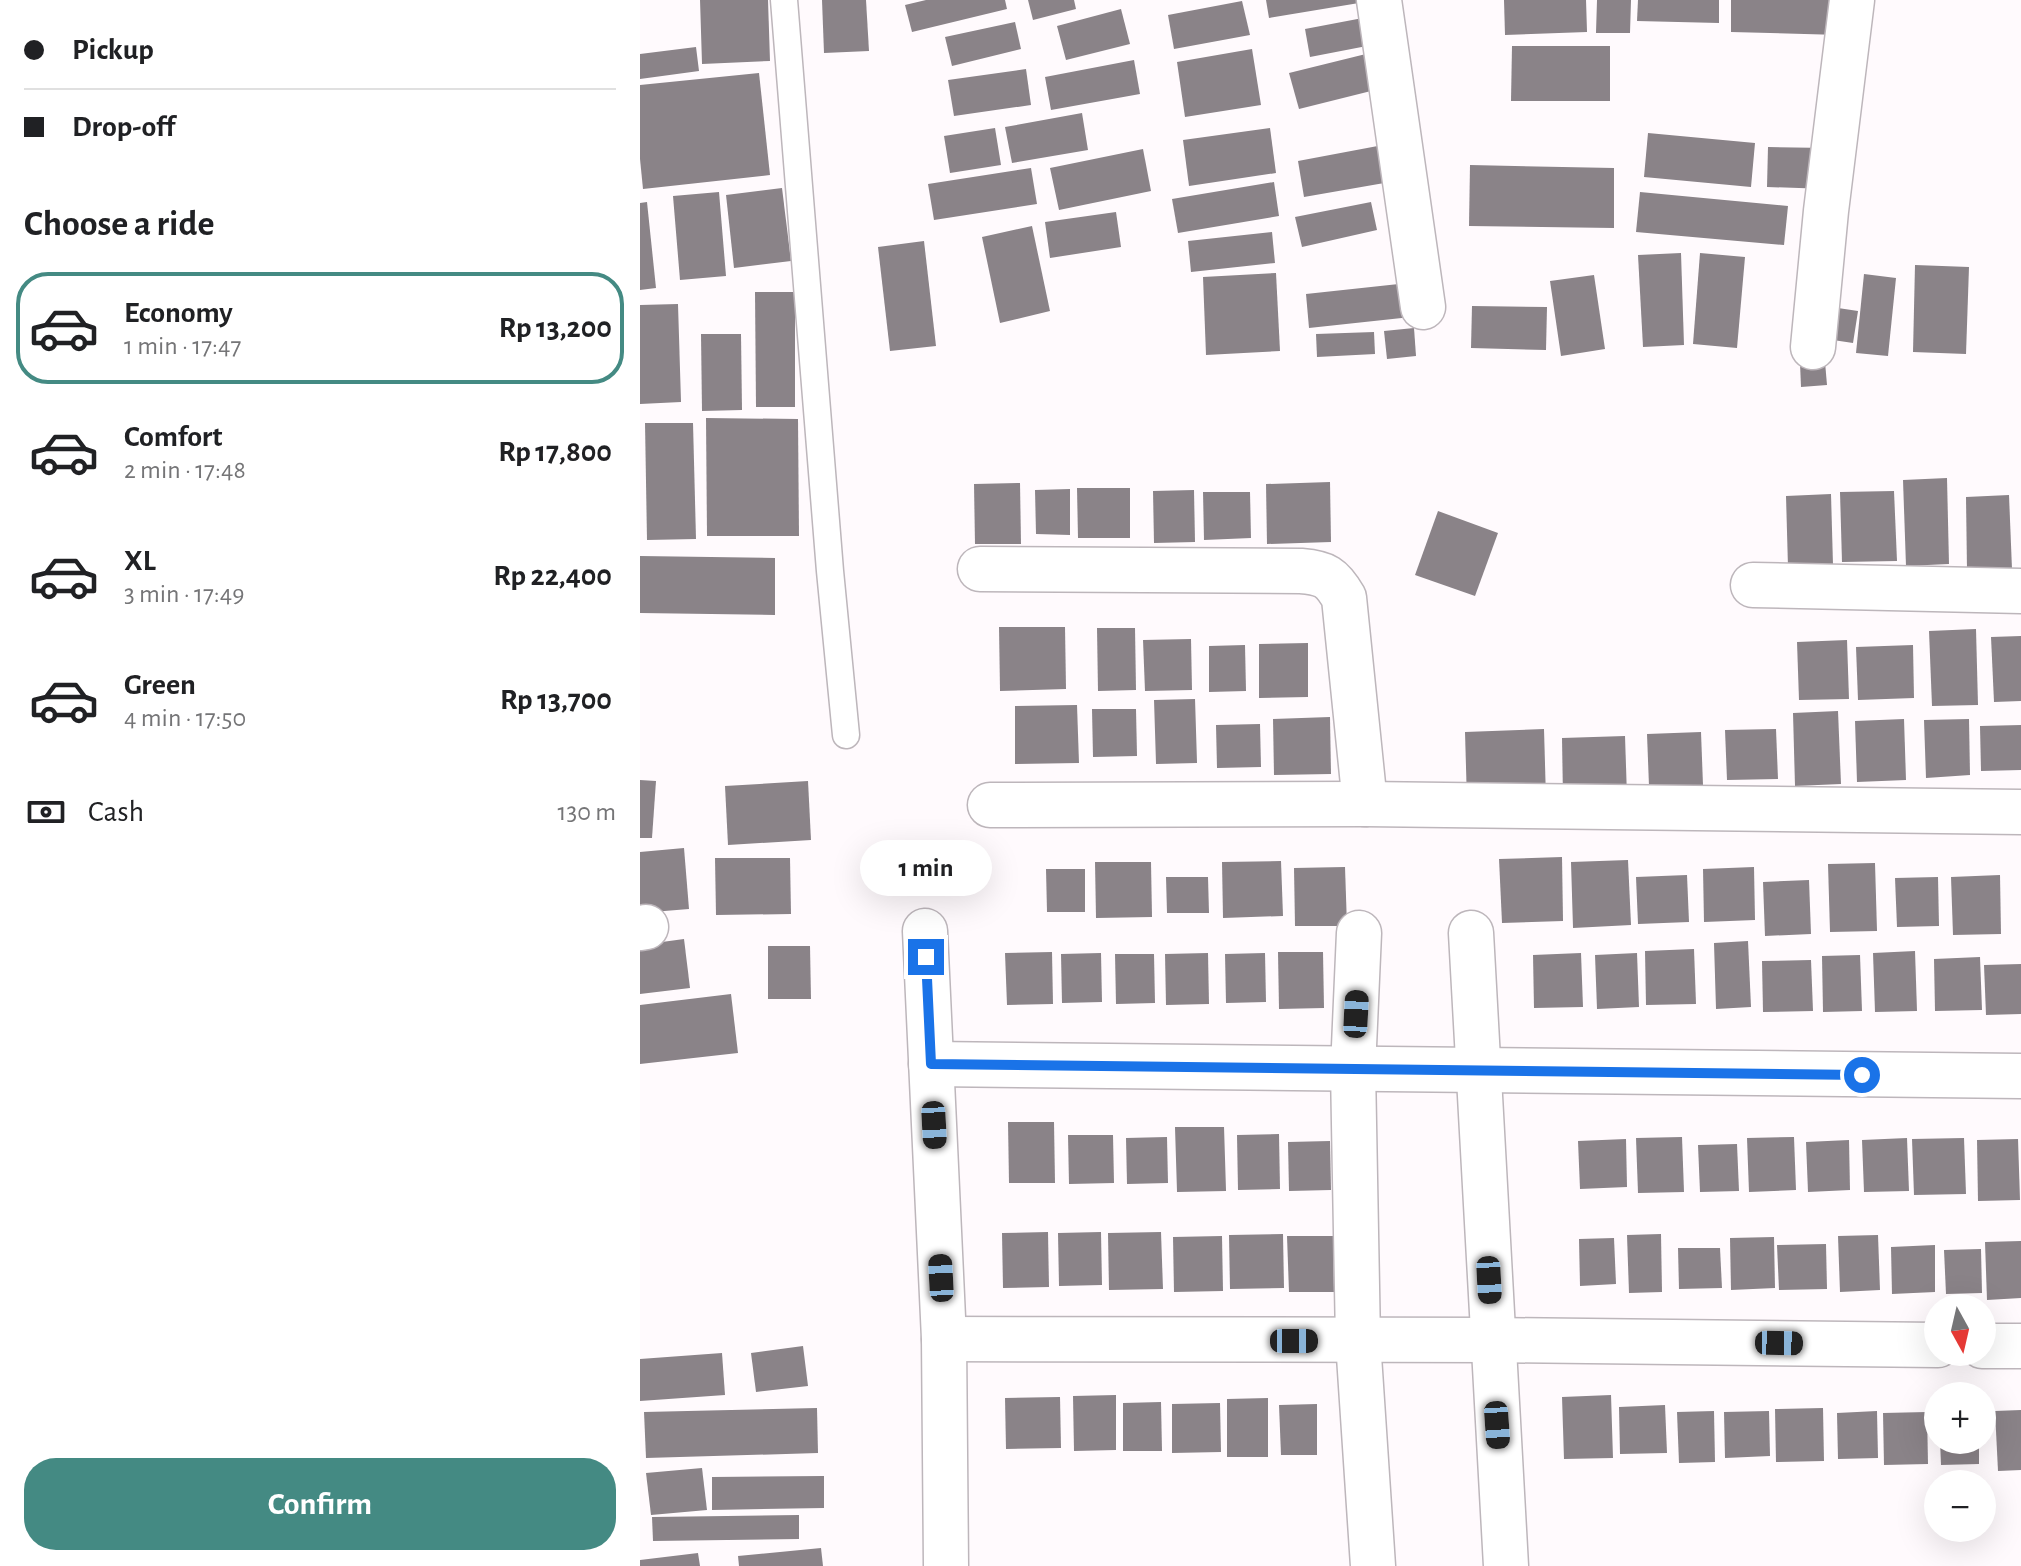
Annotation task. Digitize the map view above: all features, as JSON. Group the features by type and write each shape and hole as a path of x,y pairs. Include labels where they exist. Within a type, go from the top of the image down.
{"street":[{"path":"1379,0 1423,307"},
{"path":"1813,347 1852,0"},
{"path":"980,569 1301,571 1319,572 1334,581 1344,598 1365,804"},
{"path":"1753,585 2021,591"},
{"path":"990,805 1365,804 2021,812"},
{"path":"925,931 944,1339 946,1566"},
{"path":"1359,933 1353,1069 1358,1341 1373,1566"},
{"path":"1471,933 1506,1566"},
{"path":"931,1064 2021,1076"},
{"path":"944,1339 1924,1345"},
{"path":"1996,1346 2021,1346"}],"lane":[{"path":"784,0 828,555 846,735"}],"building":[{"path":"700,0 768,0 770,61 702,64"},
{"path":"822,0 866,0 869,51 824,53"},
{"path":"926,0 1005,0 1007,9 912,32 905,5"},
{"path":"1028,0 1074,0 1076,9 1033,20"},
{"path":"1266,0 1358,0 1359,3 1269,18"},
{"path":"1504,0 1586,0 1587,32 1505,35"},
{"path":"1597,0 1631,0 1630,33 1596,33"},
{"path":"1638,0 1719,0 1719,23 1637,21"},
{"path":"1731,0 1841,0 1840,35 1731,32"},
{"path":"1242,1 1250,35 1174,49 1168,15"},
{"path":"1121,9 1130,44 1066,60 1057,26"},
{"path":"1368,17 1372,45 1310,57 1305,29"},
{"path":"1015,22 1021,49 952,66 945,37"},
{"path":"1512,46 1610,46 1610,101 1511,101"},
{"path":"696,47 699,71 640,79 640,54"},
{"path":"1252,49 1261,105 1185,117 1177,62"},
{"path":"1378,51 1387,87 1299,109 1289,73"},
{"path":"1134,60 1140,94 1051,110 1045,77"},
{"path":"1026,69 1031,105 954,116 948,80"},
{"path":"759,73 770,175 643,189 640,85"},
{"path":"1082,113 1088,150 1012,163 1005,127"},
{"path":"995,128 1001,165 950,173 944,136"},
{"path":"1270,128 1276,173 1189,186 1183,140"},
{"path":"1648,133 1755,143 1751,187 1644,177"},
{"path":"1383,145 1390,182 1304,197 1298,161"},
{"path":"1768,147 1828,148 1827,189 1767,187"},
{"path":"1143,149 1151,191 1059,210 1050,168"},
{"path":"1470,165 1614,168 1614,228 1469,226"},
{"path":"1031,168 1037,204 934,220 928,184"},
{"path":"1274,182 1279,216 1178,233 1172,199"},
{"path":"782,188 791,261 734,268 726,195"},
{"path":"719,192 726,276 680,280 673,196"},
{"path":"1640,192 1788,206 1784,245 1636,232"},
{"path":"647,202 656,288 640,290 640,203"},
{"path":"1371,202 1377,230 1302,247 1295,217"},
{"path":"1116,212 1121,247 1050,258 1045,222"},
{"path":"1032,226 1050,311 1000,323 982,237"},
{"path":"1272,232 1275,263 1191,272 1188,241"},
{"path":"924,241 936,346 890,351 878,247"},
{"path":"1681,253 1684,345 1643,347 1638,255"},
{"path":"1700,253 1745,257 1737,348 1693,344"},
{"path":"1915,265 1969,267 1966,354 1913,352"},
{"path":"1276,273 1280,351 1206,355 1203,277"},
{"path":"1864,274 1896,278 1888,356 1856,353"},
{"path":"1594,275 1605,349 1561,356 1550,281"},
{"path":"1408,283 1411,317 1309,328 1306,294"},
{"path":"755,292 795,292 795,407 756,407"},
{"path":"678,304 681,402 640,404 640,305"},
{"path":"1472,306 1547,307 1546,350 1471,348"},
{"path":"1838,308 1858,311 1853,343 1833,340"},
{"path":"1414,328 1416,356 1387,359 1384,331"},
{"path":"1374,332 1375,354 1317,357 1316,334"},
{"path":"701,334 741,334 742,410 702,411"},
{"path":"1825,362 1827,385 1801,387 1800,363"},
{"path":"706,418 798,419 799,536 707,536"},
{"path":"645,423 693,423 696,539 647,540"},
{"path":"1947,478 1949,564 1906,566 1903,480"},
{"path":"1330,482 1331,542 1267,544 1266,484"},
{"path":"1020,483 1021,544 975,544 974,484"},
{"path":"1077,488 1130,488 1130,538 1078,538"},
{"path":"1070,489 1070,535 1036,534 1035,490"},
{"path":"1194,490 1195,542 1154,543 1153,491"},
{"path":"1894,491 1897,561 1842,562 1840,492"},
{"path":"1203,492 1250,492 1251,538 1204,540"},
{"path":"1831,494 1833,565 1788,567 1786,496"},
{"path":"2009,495 2012,569 1967,570 1966,497"},
{"path":"1438,511 1498,533 1475,596 1415,575"},
{"path":"640,556 775,558 775,615 640,613"},
{"path":"999,627 1065,627 1066,689 1000,691"},
{"path":"1097,628 1135,628 1136,690 1098,691"},
{"path":"1976,629 1978,705 1932,706 1929,631"},
{"path":"2021,636 2021,701 1994,702 1991,637"},
{"path":"1191,639 1192,690 1145,691 1143,640"},
{"path":"1847,640 1849,699 1799,700 1797,642"},
{"path":"1308,643 1308,697 1259,698 1259,644"},
{"path":"1245,645 1246,691 1209,692 1209,646"},
{"path":"1913,645 1914,698 1858,700 1856,647"},
{"path":"1195,699 1197,763 1156,764 1154,700"},
{"path":"1077,705 1079,763 1015,764 1015,706"},
{"path":"1092,709 1136,709 1137,756 1093,757"},
{"path":"1838,711 1841,784 1795,786 1793,713"},
{"path":"1330,717 1331,774 1274,775 1273,719"},
{"path":"1904,719 1906,780 1857,782 1855,721"},
{"path":"1969,719 1970,775 1926,778 1924,720"},
{"path":"1260,724 1261,767 1217,768 1216,725"},
{"path":"2021,725 2021,770 1981,771 1980,726"},
{"path":"1544,729 1546,799 1467,802 1465,732"},
{"path":"1776,729 1778,779 1727,780 1725,730"},
{"path":"1701,732 1703,785 1649,786 1647,734"},
{"path":"1625,736 1627,796 1563,798 1562,738"},
{"path":"640,780 656,781 652,838 640,838"},
{"path":"808,781 811,840 728,845 725,786"},
{"path":"684,848 689,909 640,913 640,852"},
{"path":"1562,857 1563,921 1502,923 1499,859"},
{"path":"715,858 790,858 791,914 716,915"},
{"path":"1628,860 1631,925 1573,928 1571,862"},
{"path":"1281,861 1283,916 1223,918 1222,862"},
{"path":"1095,862 1151,862 1152,917 1096,918"},
{"path":"1875,863 1877,931 1830,932 1828,864"},
{"path":"1345,867 1347,926 1295,926 1294,868"},
{"path":"1754,867 1755,920 1704,922 1703,869"},
{"path":"1046,869 1085,869 1085,912 1047,912"},
{"path":"1687,875 1689,922 1638,924 1636,877"},
{"path":"2000,875 2001,934 1953,935 1951,877"},
{"path":"1166,877 1208,877 1209,913 1167,913"},
{"path":"1938,877 1939,926 1897,927 1895,878"},
{"path":"1809,880 1811,934 1765,936 1763,882"},
{"path":"684,939 690,988 640,994 640,945"},
{"path":"1748,941 1751,1007 1716,1009 1714,943"},
{"path":"768,946 810,946 811,999 768,999"},
{"path":"1694,949 1696,1004 1646,1005 1645,951"},
{"path":"1915,951 1917,1011 1875,1012 1873,953"},
{"path":"1052,952 1053,1004 1007,1005 1005,953"},
{"path":"1278,952 1323,952 1324,1008 1279,1009"},
{"path":"1101,953 1102,1002 1062,1003 1061,954"},
{"path":"1208,953 1209,1004 1166,1005 1165,954"},
{"path":"1265,953 1266,1002 1226,1003 1225,954"},
{"path":"1581,953 1583,1007 1534,1008 1533,955"},
{"path":"1637,953 1639,1007 1597,1009 1595,955"},
{"path":"1115,954 1154,954 1155,1003 1116,1004"},
{"path":"1860,955 1862,1011 1823,1012 1822,956"},
{"path":"1980,957 1982,1010 1935,1011 1934,959"},
{"path":"1811,960 1813,1011 1763,1012 1762,961"},
{"path":"2021,964 2021,1014 1986,1015 1984,965"},
{"path":"731,994 738,1053 640,1064 640,1005"},
{"path":"1008,1122 1054,1122 1055,1183 1009,1183"},
{"path":"1175,1127 1224,1127 1226,1191 1177,1192"},
{"path":"1279,1134 1280,1189 1238,1190 1237,1135"},
{"path":"1068,1135 1113,1135 1114,1183 1069,1184"},
{"path":"1167,1137 1168,1183 1127,1184 1126,1138"},
{"path":"1682,1137 1684,1192 1638,1193 1636,1138"},
{"path":"1794,1137 1796,1190 1749,1192 1747,1138"},
{"path":"1907,1138 1909,1191 1864,1192 1862,1140"},
{"path":"1964,1138 1966,1194 1914,1195 1912,1139"},
{"path":"1626,1139 1627,1187 1580,1189 1578,1141"},
{"path":"2018,1139 2020,1200 1978,1201 1977,1140"},
{"path":"1849,1140 1850,1190 1808,1192 1806,1142"},
{"path":"1330,1141 1331,1190 1289,1191 1288,1142"},
{"path":"1737,1144 1739,1191 1700,1192 1698,1145"},
{"path":"1048,1232 1049,1287 1003,1288 1002,1233"},
{"path":"1101,1232 1102,1285 1059,1286 1058,1233"},
{"path":"1161,1232 1163,1289 1109,1290 1108,1233"},
{"path":"1283,1234 1284,1288 1230,1289 1229,1235"},
{"path":"1661,1234 1662,1292 1629,1293 1627,1235"},
{"path":"1878,1235 1880,1290 1840,1292 1838,1236"},
{"path":"1222,1236 1223,1291 1174,1292 1173,1237"},
{"path":"1287,1236 1333,1236 1334,1292 1289,1292"},
{"path":"1774,1237 1775,1288 1731,1290 1730,1238"},
{"path":"1614,1238 1616,1284 1580,1286 1579,1239"},
{"path":"2021,1241 2021,1298 1996,1299 1996,1294 1987,1294 1985,1242"},
{"path":"1826,1244 1827,1289 1779,1290 1777,1245"},
{"path":"1935,1245 1935,1292 1892,1294 1891,1247"},
{"path":"1678,1248 1720,1248 1722,1288 1679,1289"},
{"path":"1981,1249 1982,1293 1946,1294 1944,1250"},
{"path":"803,1346 808,1386 756,1392 751,1353"},
{"path":"722,1353 725,1395 640,1401 640,1359"},
{"path":"1116,1395 1116,1450 1074,1451 1073,1396"},
{"path":"1611,1395 1613,1458 1564,1459 1562,1397"},
{"path":"1060,1397 1061,1448 1006,1449 1005,1398"},
{"path":"1268,1398 1268,1457 1227,1457 1227,1399"},
{"path":"1161,1402 1162,1451 1123,1451 1123,1403"},
{"path":"1220,1403 1221,1452 1172,1453 1172,1404"},
{"path":"1317,1404 1317,1455 1281,1455 1279,1405"},
{"path":"1665,1405 1667,1453 1620,1454 1619,1407"},
{"path":"817,1408 818,1453 646,1458 644,1412"},
{"path":"1823,1408 1824,1461 1776,1462 1775,1409"},
{"path":"2021,1410 2021,1470 1998,1471 1996,1411"},
{"path":"1714,1411 1715,1462 1679,1463 1677,1412"},
{"path":"1769,1411 1770,1456 1725,1458 1724,1412"},
{"path":"1877,1411 1878,1458 1838,1459 1837,1413"},
{"path":"1924,1412 1924,1454 1928,1454 1928,1464 1884,1465 1883,1413"},
{"path":"1941,1454 1979,1454 1979,1464 1941,1465"},
{"path":"702,1468 707,1510 651,1515 646,1473"},
{"path":"824,1476 824,1508 712,1510 712,1477"},
{"path":"799,1515 799,1539 653,1541 652,1517"},
{"path":"821,1548 823,1566 739,1566 738,1556"},
{"path":"698,1553 700,1566 640,1566 640,1560"}],"route":[{"path":"926,957 931,1064 1862,1075"}]}
